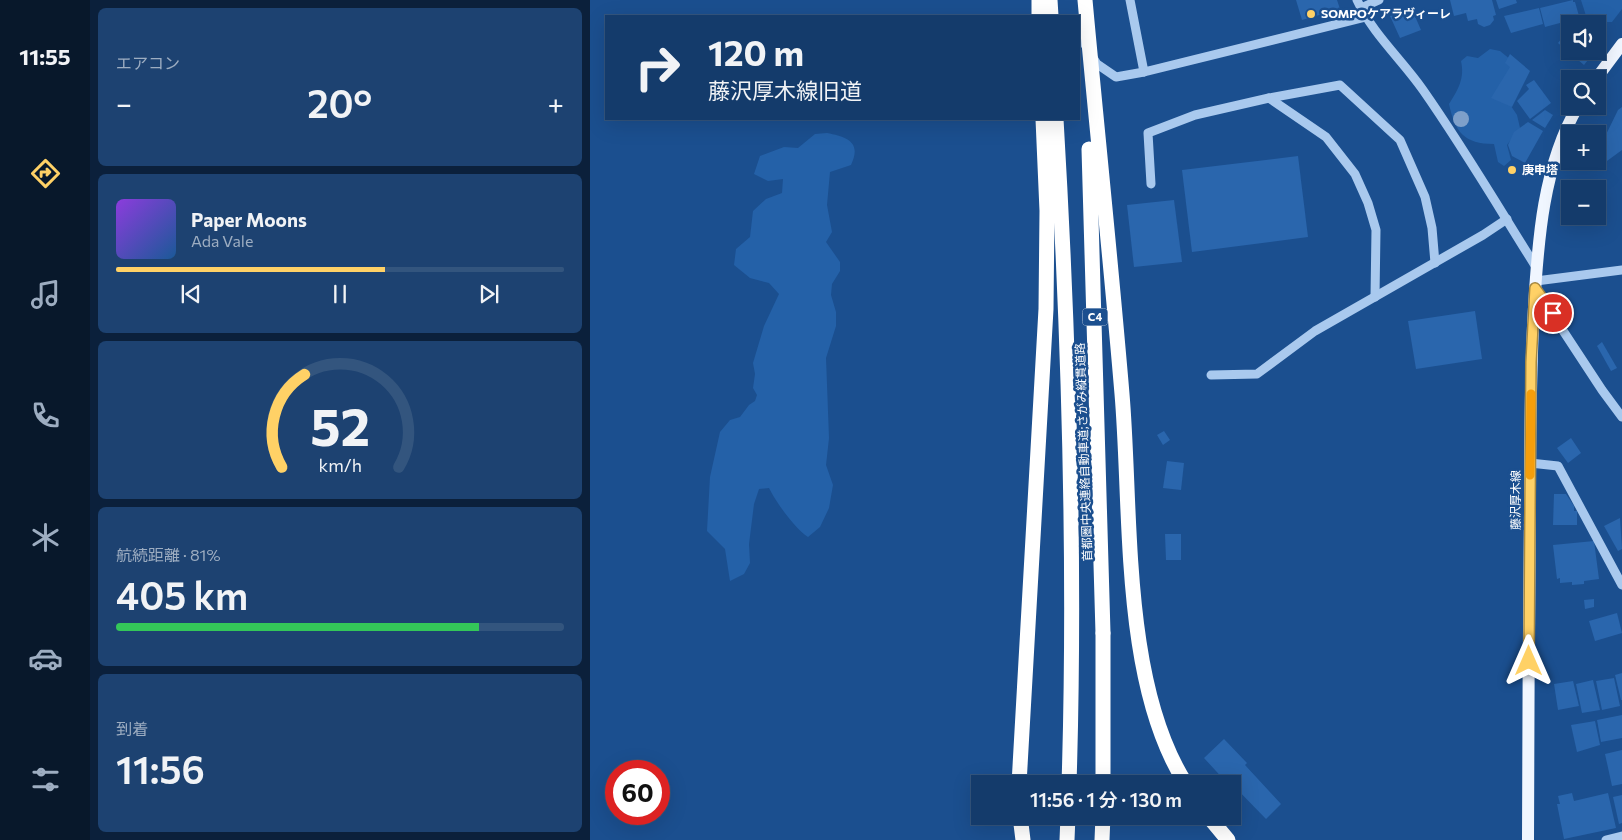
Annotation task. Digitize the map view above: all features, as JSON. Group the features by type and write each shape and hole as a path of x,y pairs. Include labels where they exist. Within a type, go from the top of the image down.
{"highway":[{"path":"1039,0 1039,15"},
{"path":"1050,0 1051,15"},
{"path":"1084,0 1122,395 1135,613 1147,680 1156,716 1167,748 1181,775"},
{"name":"首都圏中央連絡自動車道;さがみ縦貫道路","path":"1084,0 1103,633 1104,775"},
{"path":"1020,775 1046,309 1047,211 1043,120"},
{"name":"首都圏中央連絡自動車道;さがみ縦貫道路","path":"1056,120 1063,241 1069,459 1069,775"},
{"path":"1021,825 1023,840"},
{"path":"1067,840 1068,825"},
{"path":"1102,825 1102,840"},
{"path":"1216,825 1228,840"}],"main road":[{"path":"1603,70 1622,44"},
{"name":"藤沢厚木線","path":"1528,840 1530,463 1536,268 1547,192 1554,161 1574,115"}],"street":[{"path":"1130,0 1144,72"},
{"path":"1379,0 1359,4 1366,17 1421,87 1507,219 1536,268"},
{"path":"1080,37 1098,64 1116,77 1144,72 1366,17"},
{"path":"1151,184 1148,133 1195,115 1269,98 1340,85 1400,140 1425,197 1432,228 1435,263"},
{"path":"1269,98 1326,137 1355,174 1368,202 1376,230 1375,297"},
{"path":"1211,375 1257,374 1315,331 1435,263 1507,219"},
{"path":"1622,270 1536,284 1602,390 1622,417"},
{"path":"1530,463 1558,466 1622,586"},
{"path":"1606,840 1622,836"}],"shaded area":[{"path":"1581,0 1622,0 1622,9 1612,22 1606,22 1606,15 1586,15"},
{"path":"1490,49 1500,51 1511,60 1509,103 1517,115 1520,128 1507,145 1511,160 1504,166 1498,162 1494,144 1475,142 1462,134 1454,122 1449,104 1460,84 1462,73 1461,61 1467,56 1478,58"},
{"path":"827,133 841,136 851,142 855,151 851,165 830,172 827,205 832,232 826,242 840,262 840,271 832,284 831,295 836,312 836,326 826,358 829,438 826,465 833,485 829,508 820,527 808,537 786,515 769,488 759,489 754,504 749,544 750,563 744,574 730,581 725,549 707,531 710,477 720,432 730,420 740,417 749,405 755,401 757,395 753,388 755,374 753,363 764,326 779,294 769,283 750,278 734,265 736,249 750,237 753,211 766,199 782,193 783,179 768,181 754,174 760,156 784,147 798,148 815,134"}],"building":[{"name":"SOMPOケアラヴィーレ","path":"1296,0 1337,0 1340,9 1302,20"},
{"path":"1450,0 1492,0 1496,15 1493,16 1494,20 1490,25 1484,27 1478,24 1477,19 1468,21 1466,13 1454,16"},
{"path":"1496,0 1516,0 1517,3 1499,9"},
{"path":"1573,0 1579,15 1561,15 1561,23 1545,27 1540,8"},
{"path":"1411,7 1421,30 1400,38 1390,16"},
{"path":"1539,8 1543,24 1511,33 1504,16"},
{"path":"1510,54 1530,71 1512,107 1491,98 1510,67 1505,63"},
{"path":"1578,60 1588,60 1584,65"},
{"path":"1534,80 1551,103 1530,119 1517,101 1529,89 1526,85"},
{"path":"1622,107 1622,150 1606,162 1606,135 1618,110"},
{"path":"1545,110 1553,115 1545,128 1532,120"},
{"path":"1528,122 1543,131 1525,163 1512,156 1508,145 1514,132"},
{"path":"1298,156 1308,237 1192,252 1182,170"},
{"path":"1174,200 1182,262 1134,267 1127,205"},
{"path":"1475,311 1482,359 1416,369 1408,321"},
{"path":"1602,342 1617,368 1611,371 1597,346"},
{"path":"1164,431 1170,440 1163,445 1157,435"},
{"path":"1571,438 1581,453 1568,463 1557,448"},
{"path":"1167,461 1184,463 1181,490 1163,488"},
{"path":"1554,494 1566,494 1574,506 1574,511 1577,511 1577,525 1553,525"},
{"path":"1620,518 1622,549 1618,551 1604,526"},
{"path":"1165,534 1181,534 1181,560 1166,560"},
{"path":"1594,541 1599,579 1584,581 1584,584 1560,583 1560,578 1557,579 1553,545"},
{"path":"1594,599 1594,607 1585,609 1584,600"},
{"path":"1617,613 1622,633 1595,641 1589,621"},
{"path":"1622,673 1622,700 1621,700 1615,675"},
{"path":"1614,678 1620,706 1602,710 1596,681"},
{"path":"1593,680 1600,710 1582,713 1576,684"},
{"path":"1573,681 1579,706 1558,710 1554,684"},
{"path":"1622,715 1622,738 1601,742 1597,720"},
{"path":"1595,721 1600,745 1577,752 1571,725"},
{"path":"1224,739 1281,804 1266,819 1241,793 1241,775 1220,775 1204,758"},
{"path":"1622,750 1622,784 1612,786 1605,754"},
{"path":"1572,793 1574,801 1608,793 1616,828 1564,839 1557,804 1560,804 1558,796"},
{"path":"1622,795 1622,823 1619,824 1613,797"}],"slow traffic":[{"path":"1530,475 1531,394"}],"place":[{"name":"SOMPOケアラヴィーレ","path":"1311,14"},
{"name":"庚申塔","path":"1512,170"}],"route":[{"path":"1529,661 1531,362 1535,288 1553,313"}]}
